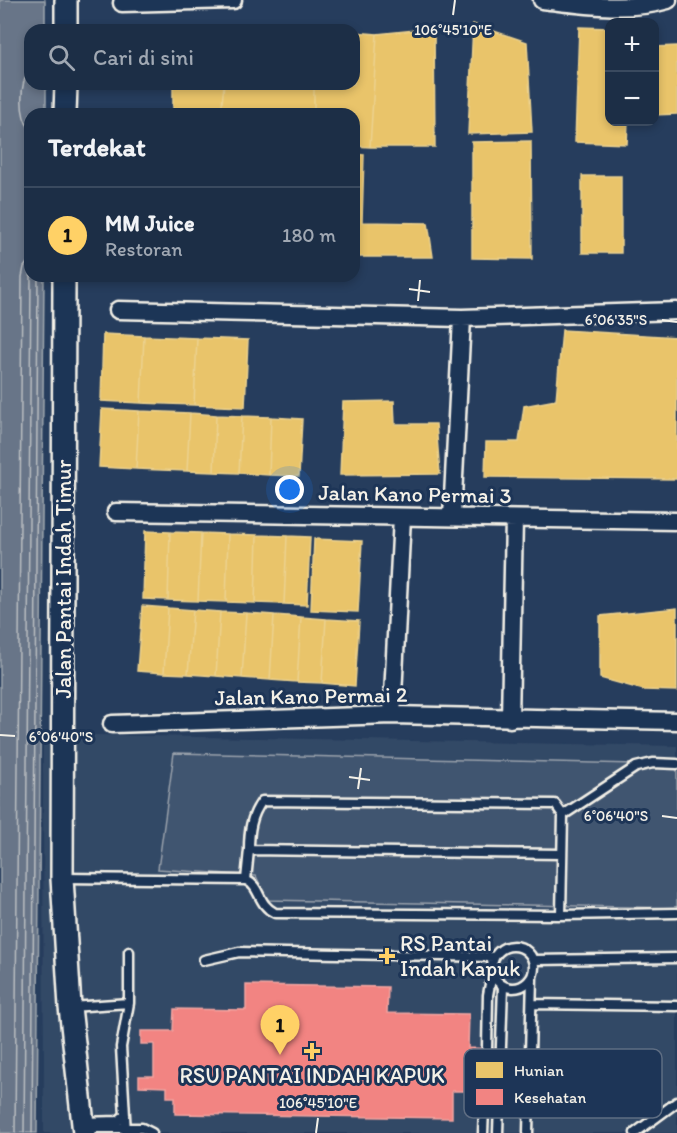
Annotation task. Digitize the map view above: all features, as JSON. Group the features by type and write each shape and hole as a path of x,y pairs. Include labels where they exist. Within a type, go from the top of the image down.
{"street":[{"path":"66,0 66,24"},
{"path":"122,3 233,0"},
{"path":"542,0 592,6 649,6 668,0"},
{"path":"66,90 66,108"},
{"name":"Jalan Pantai Indah Timur","path":"64,282 62,878 70,1007 83,1128"},
{"path":"118,310 462,318 677,311"},
{"path":"453,517 462,318"},
{"name":"Jalan Kano Permai 3","path":"116,512 677,521"},
{"path":"393,715 402,516"},
{"path":"510,719 514,519"},
{"name":"Jalan Kano Permai 2","path":"112,724 393,715 677,721"}],"lane":[{"path":"563,815 636,767 653,763 677,764"},
{"path":"246,880 250,829 254,812 262,801 555,804 563,815 561,915"},
{"path":"249,850 562,854"},
{"path":"62,878 246,880 256,888 259,899 267,909 275,913 561,915 677,913"},
{"path":"487,1049 488,995 494,957 499,950 515,945 530,953 534,960 531,1049"},
{"path":"126,1130 121,1047 129,1003 129,952"},
{"path":"204,960 240,952 494,957"},
{"path":"534,960 677,958"},
{"path":"492,973 503,986 501,1049"},
{"path":"503,986 519,987 532,976"},
{"path":"70,1007 129,1003"},
{"path":"532,1004 677,1005"},
{"path":"662,1113 677,1102"},
{"path":"83,1128 118,1120 125,1115"},
{"path":"483,1133 484,1118"},
{"path":"498,1133 499,1118"},
{"path":"528,1118 528,1133"},
{"path":"635,1133 655,1118"},
{"path":"83,1128 126,1130 142,1128 152,1133"}],"shaded area":[{"path":"43,734 677,746 677,1133 44,1133"},
{"path":"174,753 677,765 677,908 267,900 256,876 158,869"}],"water":[{"path":"0,0 45,0 45,24 24,24 24,90 46,90 46,108 24,108 24,282 44,282 37,1133 0,1133"}],"building: Hunian":[{"path":"473,24 527,42 532,132 468,134"},
{"path":"579,27 605,28 605,126 628,126 627,144 575,142"},
{"path":"434,28 435,147 370,147 377,34"},
{"path":"360,33 377,34 370,147 360,146 360,108 314,108 314,90 360,90"},
{"path":"677,46 677,114 659,115 659,47"},
{"path":"173,90 223,90 222,108 173,108"},
{"path":"223,90 314,90 314,108 222,108"},
{"path":"531,141 532,259 472,258 472,142"},
{"path":"360,155 364,155 362,222 428,223 433,257 360,257"},
{"path":"582,176 621,176 621,253 582,253"},
{"path":"562,330 677,337 677,479 485,477 486,442 519,442 524,406 556,400"},
{"path":"103,334 144,336 141,403 101,401"},
{"path":"144,336 197,338 194,405 141,403"},
{"path":"197,338 248,340 245,407 194,405"},
{"path":"394,401 395,424 436,424 440,474 340,475 343,402"},
{"path":"102,409 139,411 136,469 99,467"},
{"path":"139,411 190,413 187,471 136,469"},
{"path":"190,413 216,415 214,472 187,471"},
{"path":"216,415 242,416 239,473 214,472"},
{"path":"242,416 271,417 269,475 239,473"},
{"path":"271,417 302,419 299,476 269,475"},
{"path":"145,531 170,532 168,600 143,599"},
{"path":"170,532 201,533 198,601 168,600"},
{"path":"201,533 228,534 226,602 198,601"},
{"path":"228,534 257,535 255,603 226,602"},
{"path":"257,535 287,536 284,604 255,603"},
{"path":"287,536 310,537 307,605 284,604"},
{"path":"314,539 362,541 358,612 311,610"},
{"path":"142,606 168,608 164,673 137,671"},
{"path":"168,608 193,610 188,674 164,673"},
{"path":"677,608 677,691 644,690 600,678 600,616"},
{"path":"193,610 220,612 216,676 188,674"},
{"path":"220,612 246,613 242,678 216,676"},
{"path":"246,613 274,615 270,680 242,678"},
{"path":"274,615 301,617 297,682 270,680"},
{"path":"301,617 326,619 322,683 297,682"},
{"path":"326,619 359,621 355,686 322,683"}],"building: Kesehatan":[{"path":"246,985 388,987 387,1013 469,1014 468,1048 496,1049 464,1049 464,1091 452,1091 452,1118 175,1114 175,1097 167,1097 167,1087 139,1086 139,1076 154,1076 154,1044 141,1044 141,1031 173,1031 174,1009 246,1010"}],"place":[{"name":"RS Pantai Indah Kapuk","path":"387,956"},
{"name":"RSU PANTAI INDAH KAPUK","path":"312,1051"},
{"name":"MM Juice","path":"280,1055"}]}
